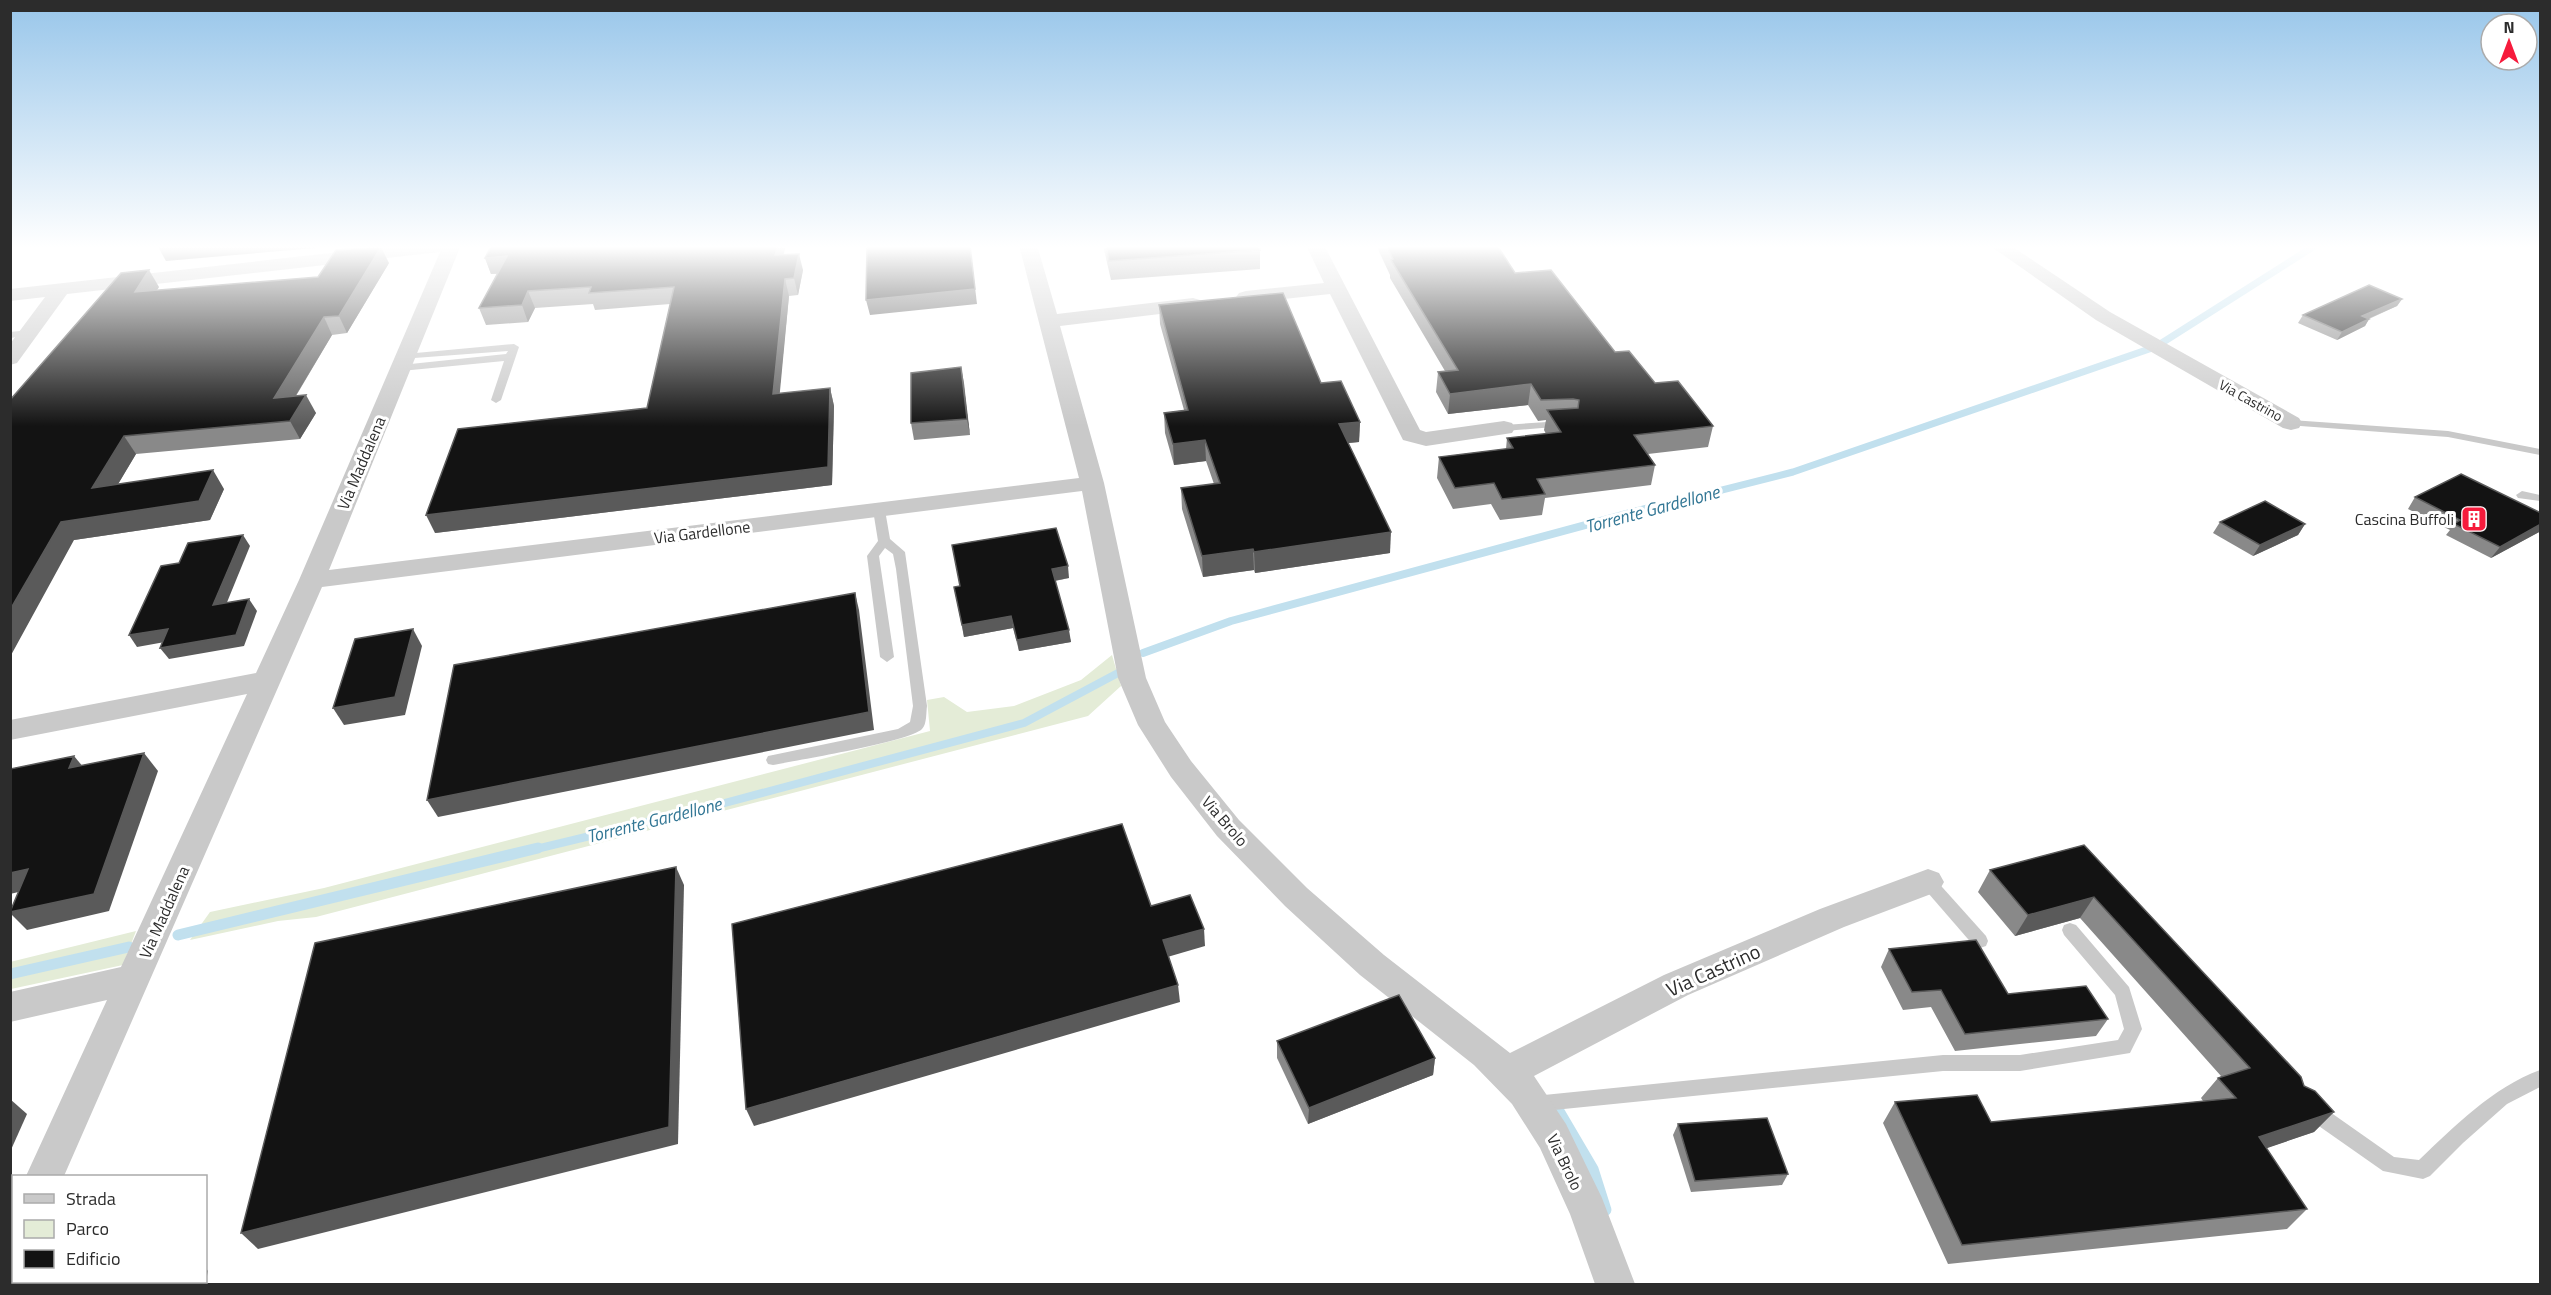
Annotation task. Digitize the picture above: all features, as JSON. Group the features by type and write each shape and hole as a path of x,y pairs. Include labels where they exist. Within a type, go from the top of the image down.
{"street":[{"path":"11,357 20,334 46,305"},
{"name":"Via Maddalena","path":"45,1175 312,580 426,305"},
{"name":"Via Brolo","path":"1045,305 1092,483 1132,678 1152,725 1181,770 1228,828 1296,897 1372,965 1487,1054 1525,1092 1553,1136 1588,1211 1615,1284"},
{"path":"1049,321 1179,305"},
{"path":"1346,305 1411,435 1426,439 1504,428"},
{"name":"Via Castrino","path":"2087,305 2291,423"},
{"name":"Via Gardellone","path":"312,580 1092,483"},
{"path":"10,730 267,681"},
{"name":"Via Castrino","path":"1505,1073 1676,985 1832,918 1928,882"},
{"name":"Via Maddalena","path":"10,1007 134,979"}],"lane":[{"path":"403,363 511,357 496,400"},
{"name":"Via Castrino","path":"2291,423 2448,434 2541,452"},
{"path":"1504,428 1570,424"},
{"path":"2522,495 2541,498"},
{"path":"773,760 902,733 917,725 920,706 902,568 899,552 884,541 879,510"},
{"path":"884,541 873,556 886,657"},
{"path":"1928,882 1980,941"},
{"path":"1532,1104 1943,1062 2020,1062 2124,1047 2133,1029 2123,992 2070,930"},
{"path":"2299,1101 2390,1165 2423,1170 2456,1137 2501,1098 2541,1078"}],"green space":[{"path":"1112,655 1121,686 1088,716 316,917 278,921 190,940 210,912 324,888 930,731 927,700 944,697 967,712 1014,706 1081,680"},
{"path":"136,931 123,965 11,989 10,962"}],"building":[{"path":"93,305 345,305 339,316 324,317 274,398 306,395 290,421 124,436 92,488 213,470 199,501 61,522 10,610 10,400"},
{"path":"480,305 516,305 479,308"},
{"path":"670,305 782,305 773,394 830,388 828,467 426,515 458,429 647,408"},
{"path":"1159,305 1288,305 1321,383 1341,381 1360,422 1339,424 1391,532 1254,552 1253,549 1202,556 1181,488 1220,483 1205,440 1173,444 1164,413 1188,410"},
{"path":"1419,305 1579,305 1615,352 1629,351 1655,383 1678,381 1713,426 1634,435 1655,465 1537,479 1545,494 1502,499 1494,483 1455,488 1439,457 1513,448 1507,438 1561,432 1547,410 1578,408 1579,400 1541,400 1531,384 1450,394 1438,372 1458,370"},
{"path":"2324,305 2387,305 2362,316 2369,319 2342,332 2303,315"},
{"path":"961,367 967,419 911,423 911,373"},
{"name":"Cascina Buffoli","path":"2461,474 2541,513 2541,524 2500,547 2454,524 2460,520 2415,497"},
{"path":"2265,501 2305,524 2260,545 2220,522"},
{"path":"1056,528 1068,566 1052,569 1069,630 1017,640 1011,616 962,625 954,587 960,586 952,545"},
{"path":"243,535 213,605 249,599 236,635 160,648 168,629 129,635 161,566 179,563 188,543"},
{"path":"855,593 869,712 427,800 454,665"},
{"path":"413,629 395,697 333,708 355,639"},
{"path":"144,753 94,894 10,912 28,869 10,873 10,769 74,756 69,768"},
{"path":"1122,824 1151,906 1190,895 1204,929 1163,940 1178,985 746,1109 732,924"},
{"path":"2084,845 2301,1077 2304,1086 2315,1091 2334,1112 2259,1137 2307,1209 1962,1245 1895,1102 1977,1095 1991,1122 2236,1098 2218,1078 2250,1068 2094,897 2028,915 1990,870"},
{"path":"676,867 669,1127 241,1233 315,943"},
{"path":"1976,940 2008,994 2086,986 2108,1019 1965,1034 1941,990 1912,992 1889,949"},
{"path":"1399,995 1435,1058 1309,1108 1277,1041"},
{"path":"1767,1118 1788,1174 1695,1181 1678,1124"},
{"path":"155,1283 197,1283 197,1284"}],"waterway":[{"name":"Torrente Gardellone","path":"2157,346 2221,305"},
{"name":"Torrente Gardellone","path":"1651,508 1793,472 2155,347"},
{"name":"Torrente Gardellone","path":"1143,653 1231,621 1656,506"},
{"name":"Torrente Gardellone","path":"532,850 706,808 1024,723 1118,673"},
{"name":"Torrente Gardellone","path":"178,935 538,848"},
{"name":"Torrente Gardellone","path":"10,974 129,947"},
{"path":"1556,1106 1593,1169 1606,1210"}],"place":[{"name":"Cascina Buffoli","path":"2474,519"}]}
